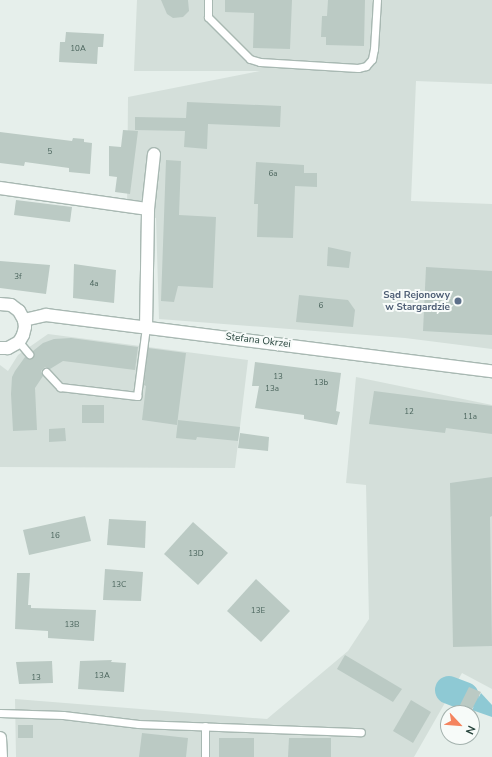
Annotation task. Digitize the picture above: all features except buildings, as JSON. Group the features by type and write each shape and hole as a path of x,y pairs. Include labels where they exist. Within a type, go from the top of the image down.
{"street":[{"path":"146,327 148,209 154,154"},
{"path":"0,188 148,209"},
{"path":"0,304 11,305 19,311 24,320 23,335 19,342 8,348 0,348"},
{"name":"Stefana Okrzei","path":"24,320 46,315 492,371"},
{"path":"0,738 0,757"}],"lane":[{"path":"208,0 208,17 250,59 260,62 358,68 366,66 372,59 377,0"},
{"path":"46,372 60,387 138,396 146,327"},
{"path":"19,342 29,354"},
{"path":"0,713 63,715 138,724 361,732"},
{"path":"205,726 205,757"}],"shaded area":[{"path":"137,0 492,0 492,84 416,81 411,201 492,204 492,349 405,338 159,319 156,218 127,212 128,97 260,71 134,71"},
{"path":"48,334 248,360 235,468 0,467 0,365 8,371 18,355"},
{"path":"356,377 492,405 492,689 462,673 444,705 440,705 440,712 414,757 16,757 15,699 267,719 348,651 369,619 366,485 346,483"}],"water":[{"path":"481,693 492,705 492,717 480,713 480,705 475,705"}],"waterway":[{"path":"449,690 465,696"}],"place":[{"name":"Sąd Rejonowy w Stargardzie","path":"458,301"}]}
